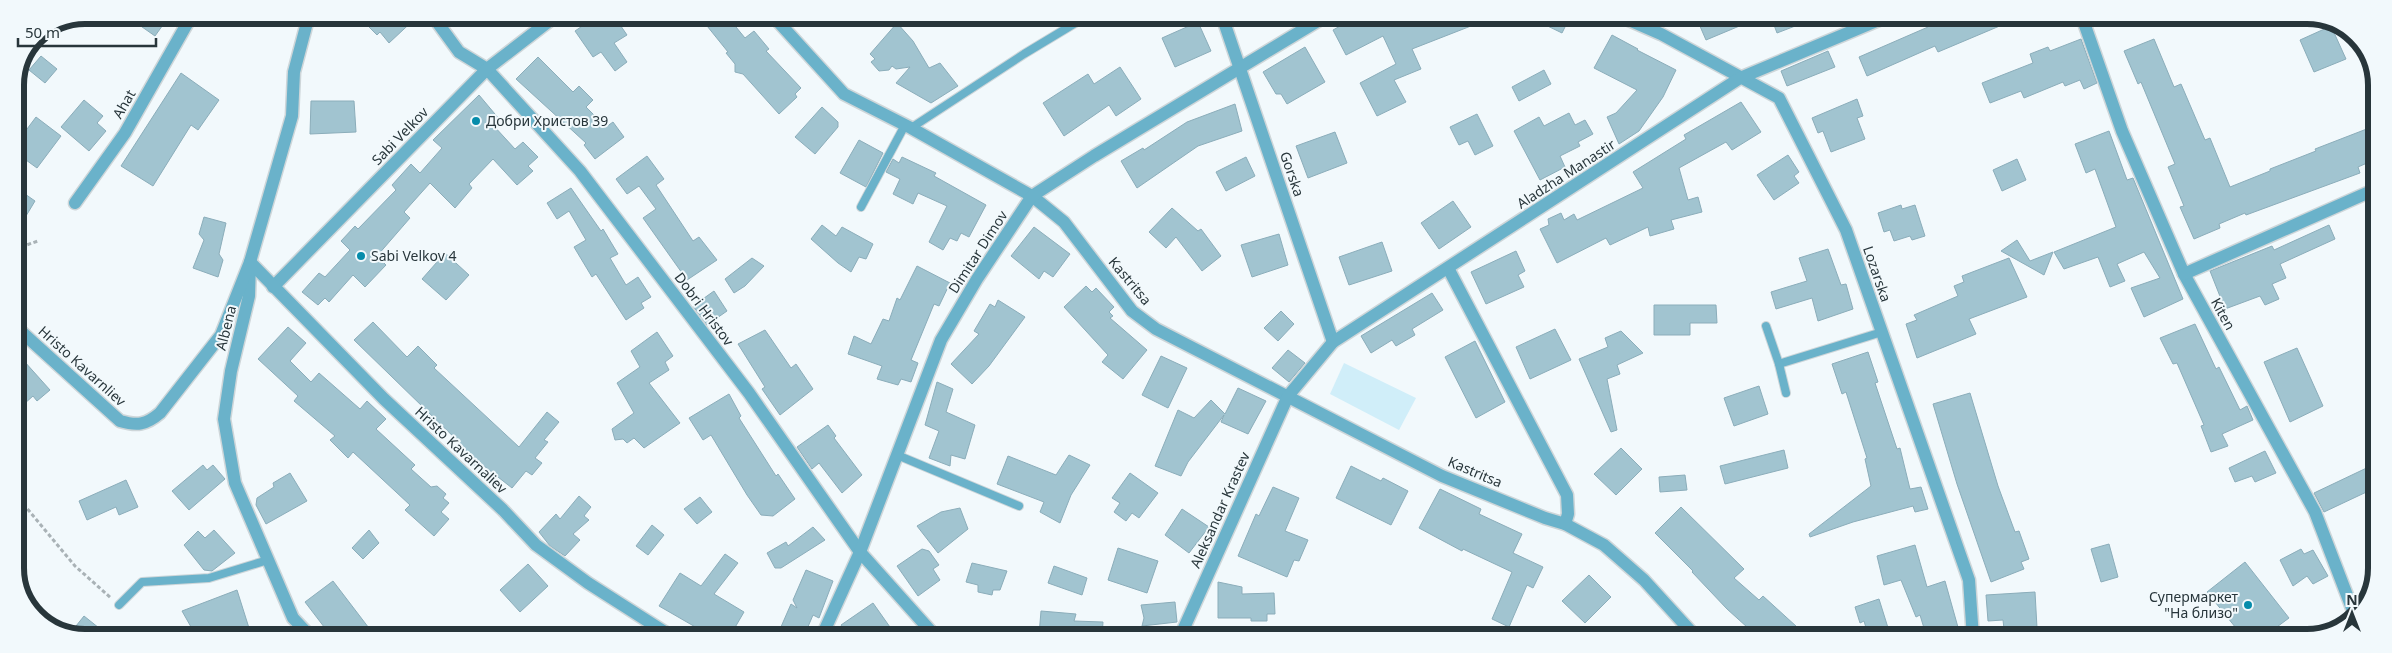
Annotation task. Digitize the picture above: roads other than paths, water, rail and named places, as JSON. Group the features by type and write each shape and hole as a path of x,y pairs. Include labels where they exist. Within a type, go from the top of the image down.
{"street":[{"name":"Ahat","path":"75,204 125,133 187,24"},
{"name":"Albena","path":"303,629 293,618 235,483 224,419 231,371 249,296 250,262 292,116 294,72 307,24"},
{"name":"Dobri Hristov","path":"439,24 459,52 487,68 580,171 749,393 860,552 929,629"},
{"name":"Sabi Velkov","path":"273,288 487,68 546,24"},
{"name":"Kastritsa","path":"780,24 844,94 908,126 1032,196 1064,222 1132,311 1156,329 1442,476 1564,524 1604,545 1638,574 1689,629"},
{"name":"Gorska","path":"1225,24 1333,342"},
{"path":"1241,68 1313,24"},
{"name":"Lozarska","path":"1638,24 1662,34 1779,98 1846,230 1969,580 1972,629"},
{"name":"Aladzha Manastir","path":"1288,396 1333,342 1740,78 1869,24"},
{"name":"Kiten","path":"2084,24 2122,131 2184,274 2315,512 2353,610"},
{"name":"Dimitar Dimov","path":"825,629 860,552 941,340 977,279 1032,196 1094,156 1241,68"},
{"path":"2184,274 2368,194"},
{"name":"Hristo Kavarnaliev","path":"250,262 273,288 384,399 503,510 536,545 588,583 660,629"},
{"name":"Hristo Kavarnliev","path":"24,334 120,421 136,425 149,422 160,413 221,335 250,262"},
{"path":"1448,268 1567,495 1568,514 1564,524"},
{"name":"Aleksandar Krastev","path":"1184,629 1288,396"}],"lane":[{"path":"861,206 908,126 1075,24"},
{"path":"1766,326 1779,364 1786,393"},
{"path":"1779,364 1882,332"},
{"path":"897,454 1019,506"},
{"path":"119,605 142,582 209,578 268,560"}],"place":[{"name":"Добри Христов 39","path":"476,121"},
{"name":"Sabi Velkov 4","path":"361,256"},
{"name":"Супермаркет \"На близо\"","path":"2248,605"}]}
